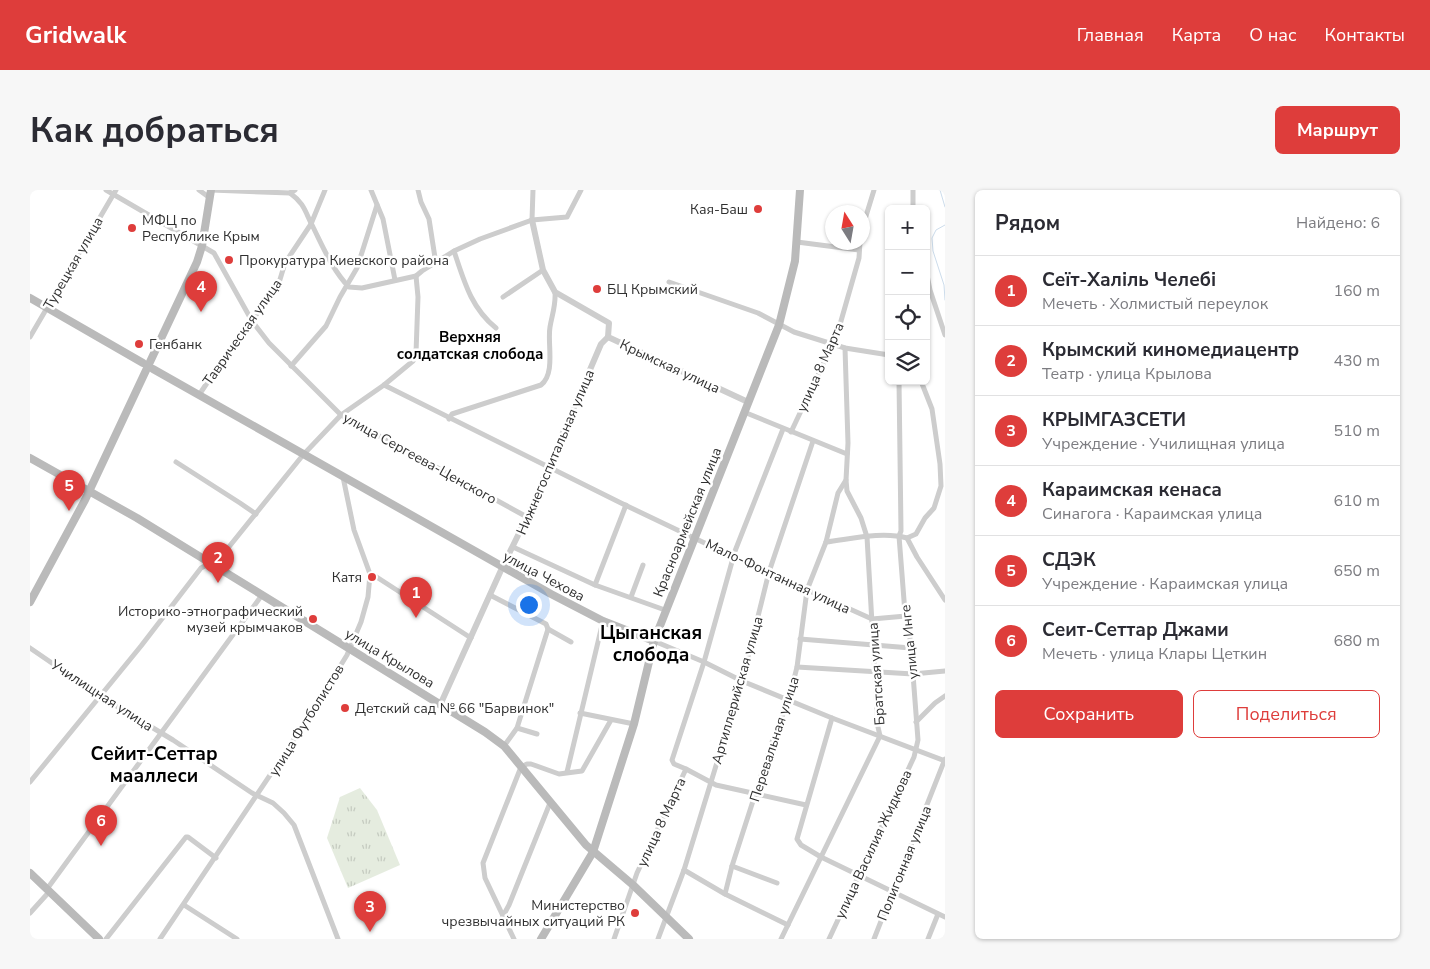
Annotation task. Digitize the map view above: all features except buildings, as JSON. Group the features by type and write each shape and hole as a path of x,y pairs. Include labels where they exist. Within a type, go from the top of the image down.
{"main road":[{"name":"Красноармейская улица","path":"542,939 593,852 634,724 654,641 779,324 793,272 800,190"},
{"path":"30,602 89,491 166,329 202,246 210,193"},
{"path":"30,298 143,363"},
{"name":"улица Чехова","path":"153,369 502,568 603,621 654,641"},
{"name":"улица Крылова","path":"30,458 89,491 262,595 441,703 485,732 504,746 593,852 633,885 689,939"},
{"path":"30,873 99,939"}],"street":[{"name":"улица Сергеева-Ценского","path":"106,190 115,192 214,253 252,321 269,343 341,414 527,517"},
{"path":"199,190 210,193 292,191 302,202 326,253 347,284 355,288 416,276 422,270 436,264 454,251 480,239 532,220 567,217 581,190"},
{"name":"Таврическая улица","path":"199,394 227,353 278,286 285,263 311,224 325,190"},
{"path":"371,190 383,219 395,280"},
{"path":"418,190 428,219 436,264"},
{"path":"449,419 452,414 541,385 547,377 551,350 550,328 555,309 555,292 543,270 532,220 533,190"},
{"path":"869,205 874,190"},
{"path":"912,190 913,205"},
{"name":"Турецкая улица","path":"30,337 115,192"},
{"path":"291,366 326,326 357,268 377,205"},
{"path":"797,242 825,246"},
{"name":"улица 8 Марта","path":"791,432 837,335 857,268 859,250"},
{"path":"454,251 473,303 488,322 496,328"},
{"path":"503,297 543,270"},
{"path":"30,782 141,646 201,568 220,558 303,455 341,414 384,386 413,361 416,353 418,297 416,276"},
{"path":"669,282 749,310 794,332 845,348 885,354"},
{"path":"930,290 944,334"},
{"name":"Крымская улица","path":"555,292 609,323 608,338 748,402"},
{"name":"Нижнегоспитальная улица","path":"441,703 527,517 600,344 608,338"},
{"name":"Перевальная улица","path":"725,894 732,866 789,699 797,667 807,590 826,542 838,494 846,480 845,348"},
{"name":"улица Инге","path":"899,385 901,531 899,536 906,616 911,648 918,740 916,749"},
{"path":"826,542 866,537 899,536 907,538 916,534 925,518 934,508 940,486 940,464 932,409 923,385"},
{"name":"Мало-Фонтанная улица","path":"384,386 734,557 872,619 906,616"},
{"path":"744,412 847,454"},
{"name":"улица 8 Марта","path":"614,939 633,885 686,768 674,764 672,758 704,662 734,557 783,429"},
{"name":"Артиллерийская улица","path":"658,939 684,870 742,681 769,572 813,441"},
{"path":"176,462 256,514"},
{"name":"улица Футболистов","path":"160,939 258,796 309,717 350,648 363,616 368,597 370,574 354,530 342,477"},
{"name":"Братская улица","path":"781,939 880,736 866,537 861,518 847,491 846,480"},
{"path":"595,585 626,505"},
{"path":"907,538 945,600"},
{"path":"513,547 595,585 665,610"},
{"path":"631,597 643,565"},
{"path":"370,574 471,638"},
{"path":"30,913 160,732 262,595"},
{"path":"490,595 546,624 548,629 571,642"},
{"path":"567,772 603,621"},
{"path":"504,746 518,728 548,629"},
{"path":"800,639 911,648"},
{"name":"улица Чехова","path":"654,641 704,662 742,681 832,718 945,760"},
{"name":"Училищная улица","path":"30,648 100,696 160,732 252,793 273,803 284,813 294,826 338,939"},
{"path":"797,667 913,674 945,671"},
{"path":"916,722 945,696"},
{"path":"580,713 634,724"},
{"path":"832,718 797,839 801,844 821,857 945,917"},
{"path":"514,939 485,878 483,864 521,767 531,764 559,774 584,770 611,720"},
{"path":"518,728 537,734"},
{"name":"улица Василия Жидкова","path":"829,939 916,749"},
{"name":"Полигонная улица","path":"874,939 945,760"},
{"path":"686,768 716,785 806,805"},
{"path":"503,916 550,803"},
{"path":"106,939 186,837 216,858"},
{"path":"732,866 777,883"},
{"path":"684,870 725,894 788,925"},
{"path":"184,905 237,939"},
{"path":"928,939 938,914"}],"green space":[{"path":"360,788 377,810 400,865 348,888 327,838 340,797"}],"waterway":[{"path":"940,190 945,207"},
{"path":"945,225 936,230 932,238 933,251 944,285 945,300"}],"place":[{"name":"Кая-Баш","path":"758,209"},
{"name":"МФЦ по Республике Крым","path":"132,228"},
{"name":"Прокуратура Киевского района","path":"229,260"},
{"name":"БЦ Крымский","path":"597,289"},
{"name":"Караимская кенаса","path":"201,312"},
{"name":"Генбанк","path":"139,344"},
{"name":"СДЭК","path":"69,511"},
{"name":"Катя","path":"372,577"},
{"name":"Крымский киномедиацентр","path":"218,583"},
{"name":"Сеїт-Халіль Челебі","path":"416,618"},
{"name":"Историко-этнографический музей крымчаков","path":"313,619"},
{"name":"Детский сад № 66 \"Барвинок\"","path":"345,708"},
{"name":"Сеит-Сеттар Джами","path":"101,846"},
{"name":"Министерство чрезвычайных ситуаций РК","path":"635,913"},
{"name":"КРЫМГАЗСЕТИ","path":"370,932"}],"district":[{"name":"Верхняя солдатская слобода","path":"470,346"},
{"name":"Цыганская слобода","path":"651,643"},
{"name":"Сейит-Сеттар мааллеси","path":"154,764"}]}
